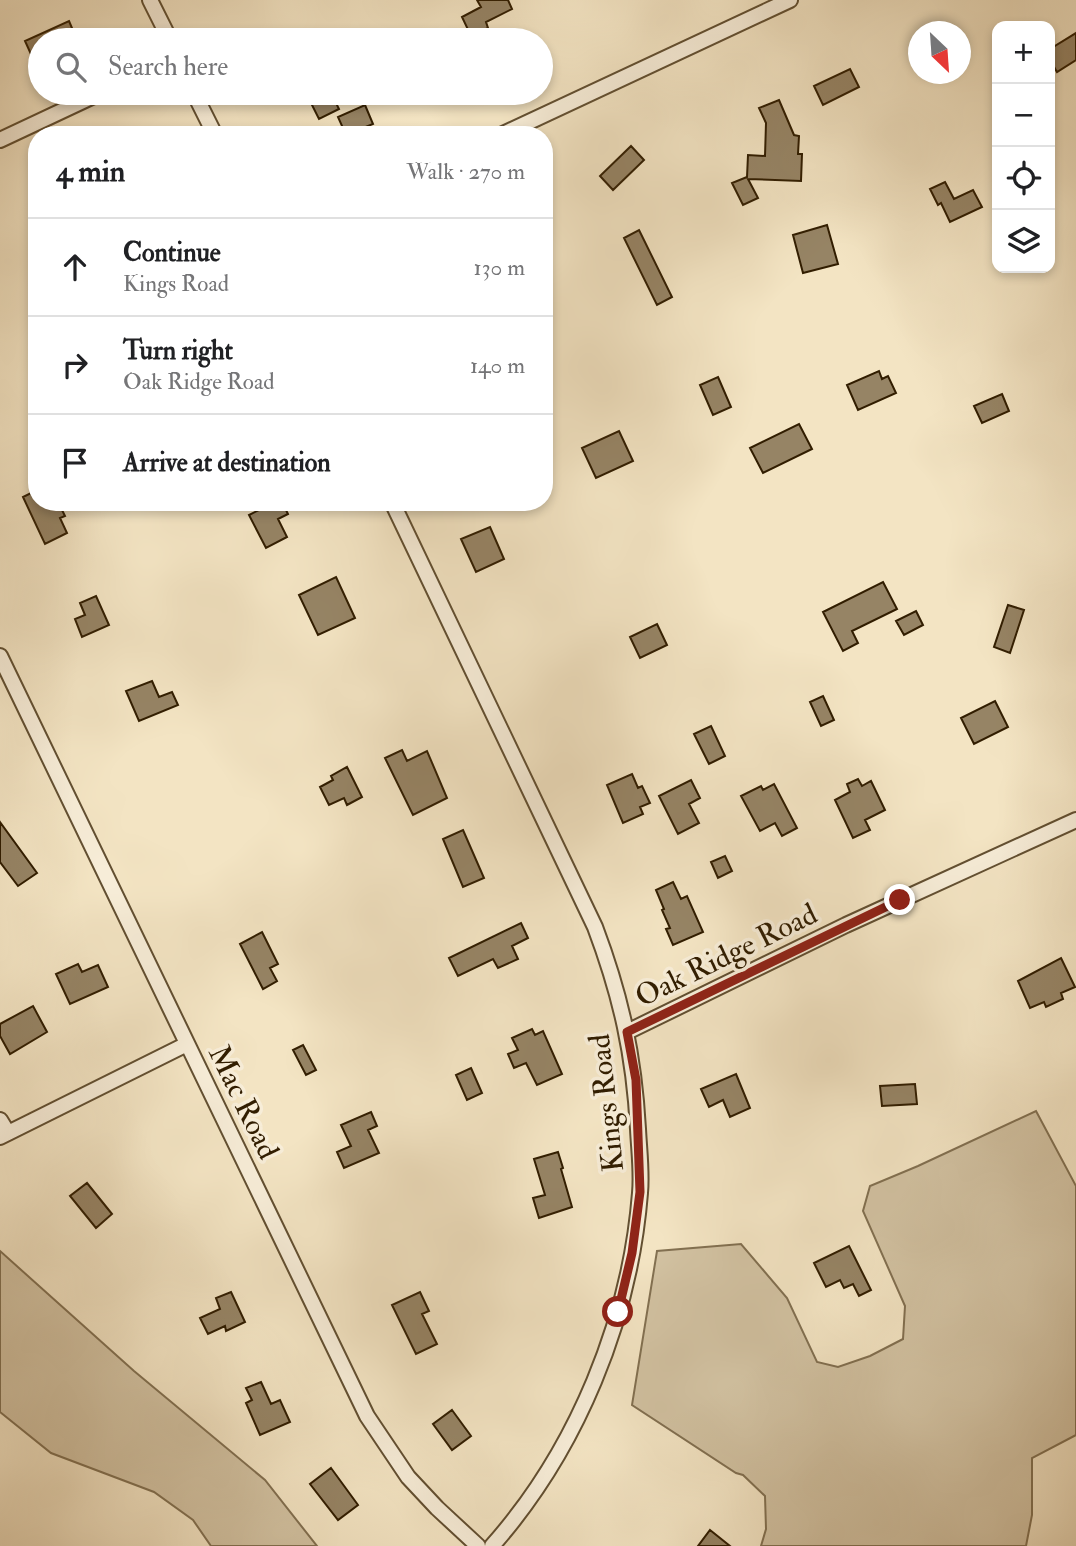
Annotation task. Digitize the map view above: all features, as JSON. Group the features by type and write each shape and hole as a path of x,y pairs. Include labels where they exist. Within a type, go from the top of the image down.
{"street":[{"path":"150,0 164,28"},
{"path":"520,126 790,0"},
{"path":"30,126 74,105"},
{"path":"200,105 210,126"},
{"path":"0,140 28,127"},
{"name":"Kings Road","path":"396,511 595,927 611,969 636,1080 640,1192 632,1253 618,1312 589,1392 555,1459 492,1546"},
{"name":"Mac Road","path":"0,656 367,1416 408,1477 478,1546"},
{"name":"Oak Ridge Road","path":"627,1032 846,925 1076,820"},
{"path":"3,1130 187,1044"}],"shaded area":[{"path":"1036,1111 1076,1186 1076,1435 1032,1458 1032,1515 1026,1546 761,1546 766,1529 765,1496 743,1475 632,1405 657,1251 741,1244 787,1298 817,1362 838,1367 870,1356 903,1339 905,1306 863,1211 870,1186"},
{"path":"0,1251 134,1371 265,1480 317,1546 211,1546 193,1520 154,1492 51,1453 0,1412"}],"building":[{"path":"477,0 508,0 512,9 486,22 488,28 467,28 462,17 481,7"},
{"path":"69,21 72,28 54,28"},
{"path":"1076,33 1076,60 1057,72 1055,69 1055,46"},
{"path":"850,69 859,87 823,105 814,86"},
{"path":"779,100 794,135 799,136 798,154 802,154 801,181 748,179 758,198 743,205 732,183 747,177 748,155 765,156 766,123 759,108"},
{"path":"312,105 337,105 339,109 319,119"},
{"path":"365,105 373,124 342,126 338,117"},
{"path":"631,146 644,160 613,190 600,176"},
{"path":"945,182 954,199 973,190 982,207 950,222 941,203 938,205 930,189"},
{"path":"827,225 838,264 803,273 793,235"},
{"path":"639,230 672,297 657,305 624,238"},
{"path":"879,371 882,379 888,376 896,393 858,410 847,385"},
{"path":"718,377 731,407 713,415 700,385"},
{"path":"1002,394 1009,411 982,423 974,406"},
{"path":"799,424 812,449 763,473 750,448"},
{"path":"619,431 633,461 596,478 582,448"},
{"path":"28,494 28,508 23,497"},
{"path":"30,511 62,511 65,516 60,518 67,533 45,544"},
{"path":"257,511 286,511 288,514 278,519 287,537 266,548 249,515"},
{"path":"490,527 504,559 476,572 461,539"},
{"path":"336,577 355,618 318,635 299,595"},
{"path":"883,582 897,609 852,631 858,643 843,651 823,612"},
{"path":"96,596 109,625 82,637 75,619 85,615 80,603"},
{"path":"1008,605 1024,610 1010,653 994,647"},
{"path":"916,611 923,625 904,635 896,621"},
{"path":"657,624 667,645 640,658 630,637"},
{"path":"152,681 159,697 172,692 178,705 139,721 126,691"},
{"path":"823,696 834,720 821,726 810,702"},
{"path":"995,701 1008,727 974,744 961,718"},
{"path":"711,726 725,756 709,764 694,734"},
{"path":"402,750 407,761 427,751 447,798 413,815 385,758"},
{"path":"347,767 362,797 347,805 344,798 329,805 320,787 333,780 331,776"},
{"path":"632,774 638,788 642,786 650,803 640,807 643,814 623,823 607,785"},
{"path":"858,779 862,786 871,781 885,810 865,820 870,830 853,838 835,800 850,792 847,784"},
{"path":"691,780 700,798 689,804 699,823 678,834 659,796"},
{"path":"774,784 797,828 782,836 775,823 760,831 741,796 761,786 763,790"},
{"path":"0,822 37,873 18,886 0,862"},
{"path":"463,830 484,878 463,887 443,839"},
{"path":"725,856 732,871 718,878 711,862"},
{"path":"673,882 681,899 687,896 703,932 673,945 666,929 670,928 656,890"},
{"path":"521,923 528,938 512,946 518,959 498,968 493,959 458,976 449,958"},
{"path":"262,932 278,964 270,968 277,981 263,989 240,944"},
{"path":"1061,958 1075,987 1061,993 1063,999 1046,1007 1044,1002 1030,1008 1018,981"},
{"path":"78,964 82,972 98,965 108,987 70,1004 56,974"},
{"path":"33,1006 47,1032 10,1054 0,1036 0,1024"},
{"path":"532,1029 535,1035 543,1031 562,1074 537,1085 526,1063 514,1068 508,1054 518,1050 512,1038"},
{"path":"303,1045 316,1070 306,1075 293,1050"},
{"path":"471,1068 482,1093 467,1100 456,1075"},
{"path":"736,1074 750,1108 730,1117 723,1100 709,1107 701,1089"},
{"path":"915,1084 917,1104 882,1106 880,1086"},
{"path":"371,1112 377,1126 368,1130 379,1153 344,1168 337,1152 351,1146 341,1125"},
{"path":"558,1152 572,1207 539,1218 533,1198 545,1195 534,1159"},
{"path":"87,1183 112,1214 96,1228 70,1196"},
{"path":"849,1246 871,1290 859,1296 853,1284 844,1288 840,1280 826,1287 814,1263"},
{"path":"231,1292 245,1322 226,1331 225,1326 208,1334 200,1318 220,1309 216,1298"},
{"path":"420,1292 429,1311 422,1314 437,1344 416,1354 392,1305"},
{"path":"261,1382 271,1404 280,1400 290,1422 260,1435 246,1403 252,1400 246,1388"},
{"path":"452,1410 471,1436 452,1450 433,1424"},
{"path":"331,1468 358,1505 338,1520 310,1484"},
{"path":"710,1530 730,1546 698,1546"}],"route":[{"path":"618,1312 632,1253 640,1192 636,1080 627,1032 900,900"}]}
